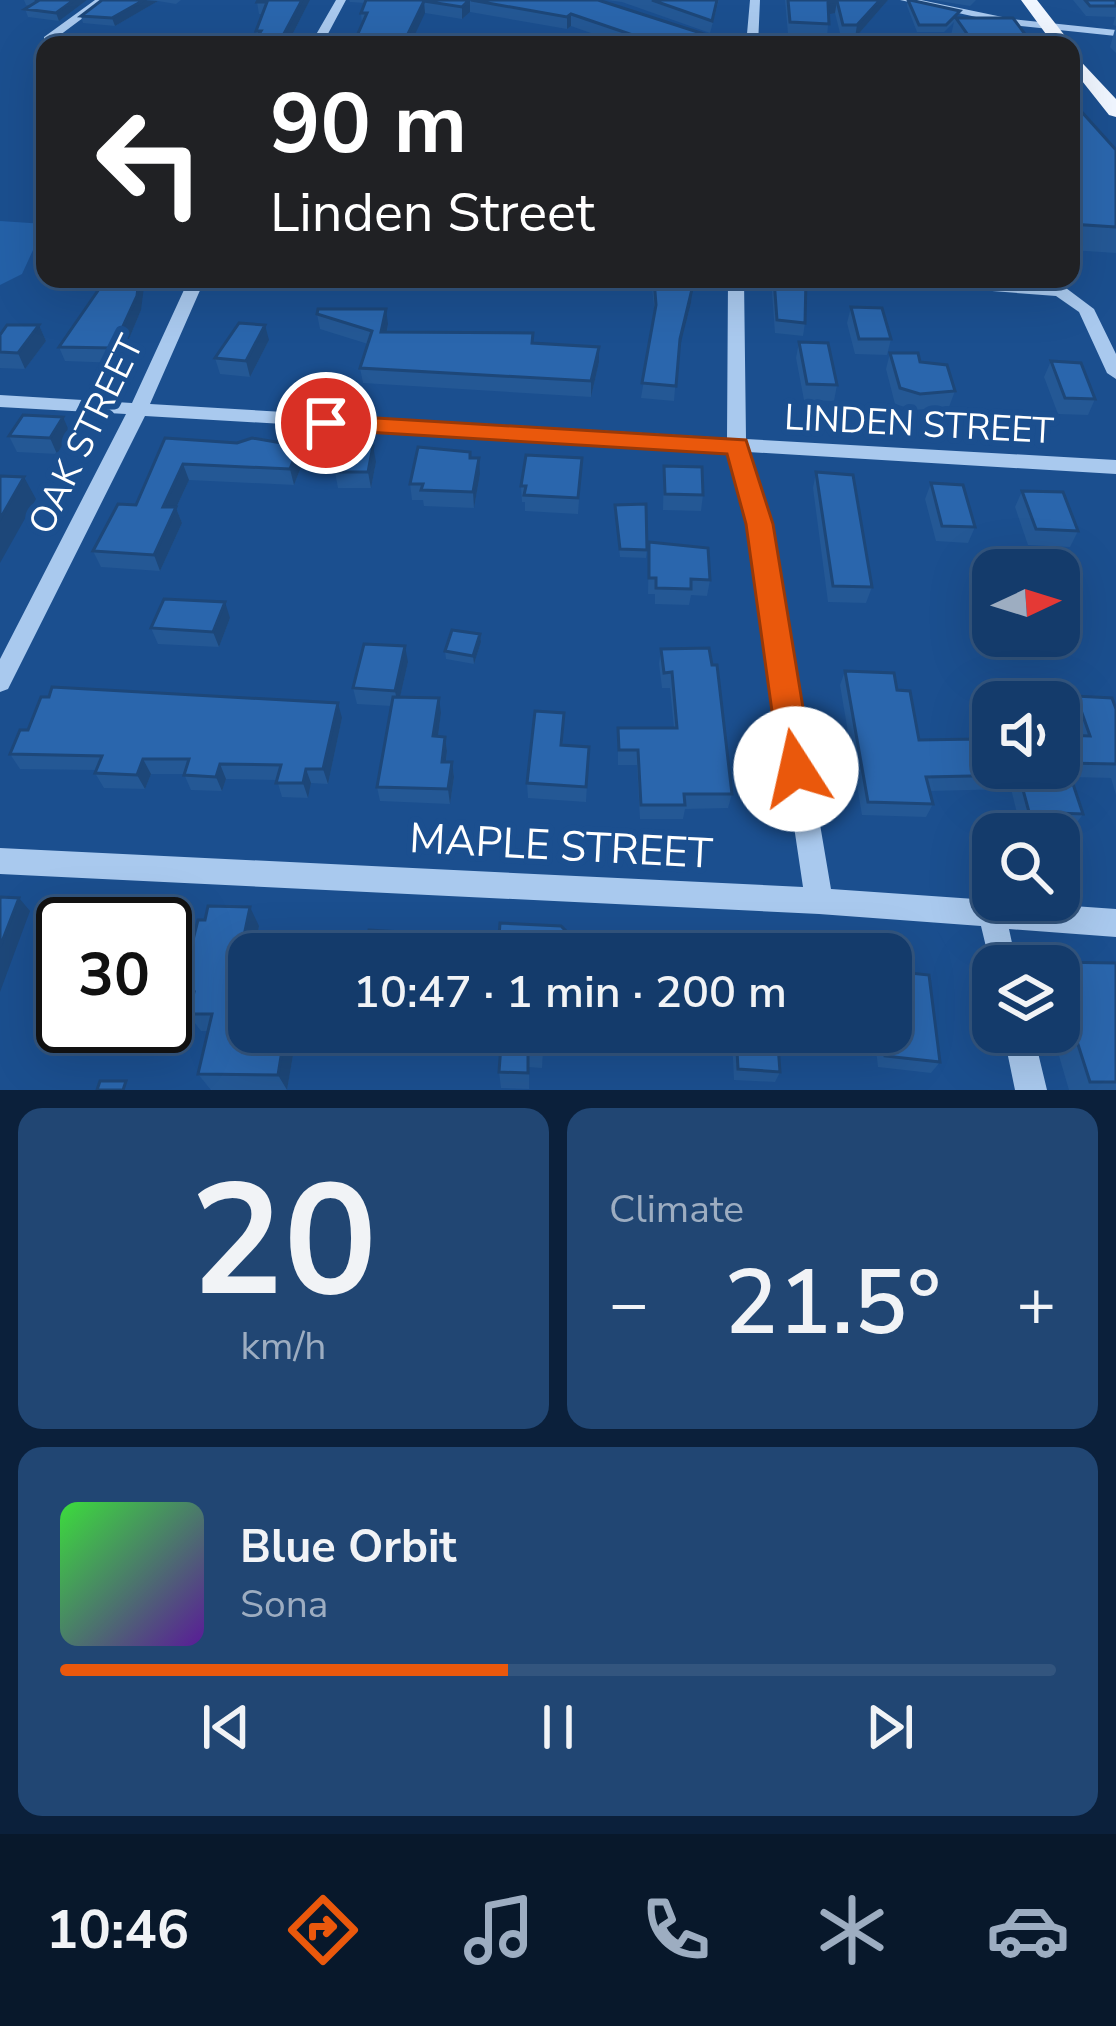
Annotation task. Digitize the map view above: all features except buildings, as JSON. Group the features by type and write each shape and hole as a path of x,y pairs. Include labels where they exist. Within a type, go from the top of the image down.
{"main road":[{"path":"1029,0 1057,36"},
{"path":"1080,67 1116,111"}],"street":[{"path":"52,36 102,0"},
{"path":"321,36 341,0"},
{"path":"753,36 755,0"},
{"path":"905,0 1051,28 1116,33"},
{"path":"671,30 692,36"},
{"name":"OAK STREET","path":"0,682 138,410 193,288"},
{"path":"736,288 737,446 759,524 819,901"},
{"path":"1020,288 1060,291 1086,309 1116,373"},
{"name":"LINDEN STREET","path":"0,401 1116,467"},
{"name":"MAPLE STREET","path":"0,861 972,912"},
{"name":"MAPLE STREET","path":"1080,920 1116,923"},
{"path":"1023,1053 1031,1090"}],"shaded area":[{"path":"0,221 36,223 36,244 22,274 0,285"}],"route":[{"path":"326,423 737,446 759,524 796,769"}]}
